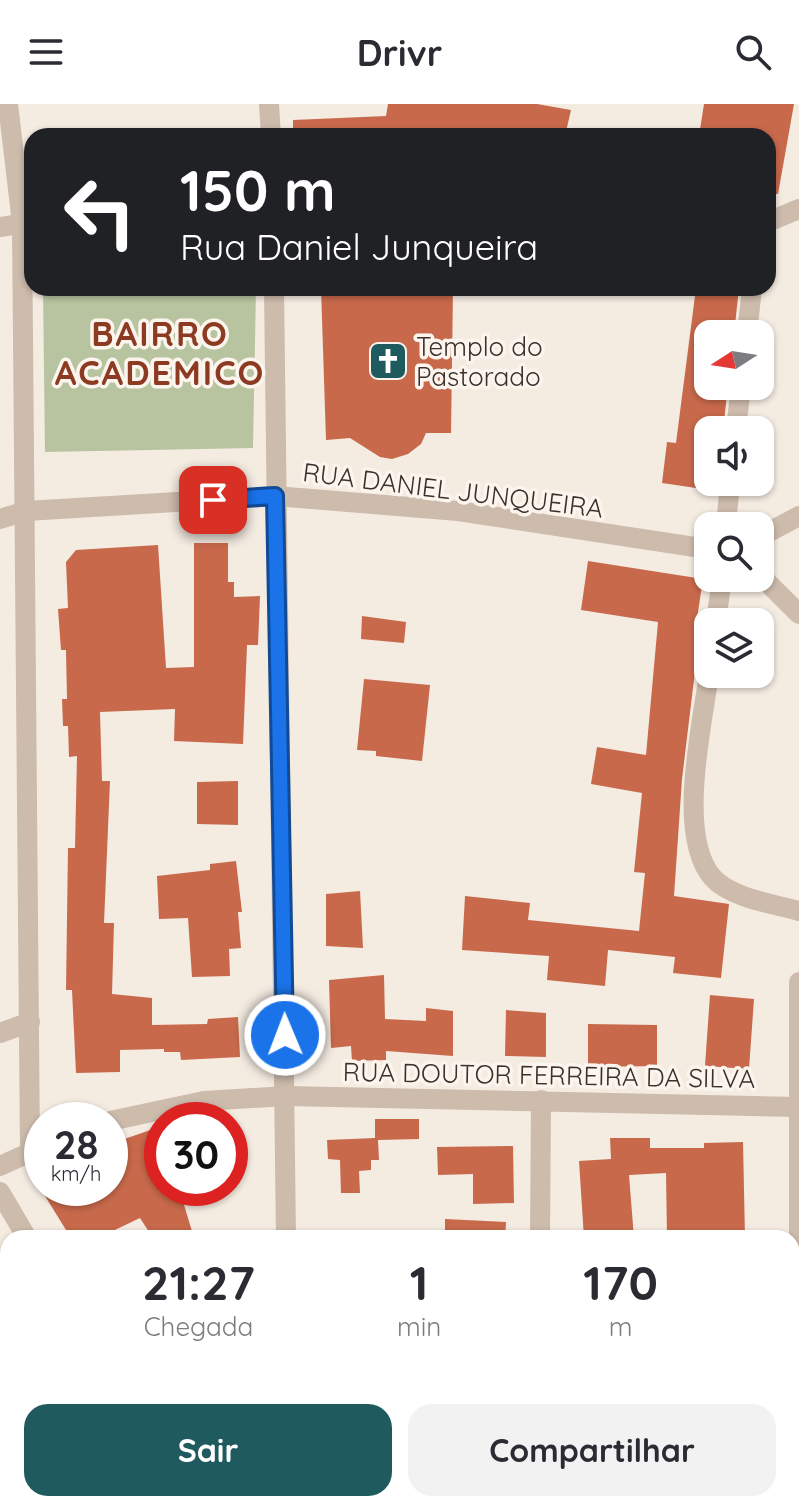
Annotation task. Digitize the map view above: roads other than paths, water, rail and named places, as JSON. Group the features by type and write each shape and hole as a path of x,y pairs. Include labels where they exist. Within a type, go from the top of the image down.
{"street":[{"path":"8,104 24,203"},
{"path":"269,104 270,128"},
{"path":"776,219 799,209"},
{"path":"0,227 24,223"},
{"path":"27,296 30,1022 34,1102"},
{"path":"274,296 286,1230"},
{"path":"749,320 751,296"},
{"name":"RUA DANIEL JUNQUEIRA","path":"0,519 26,511 275,496 458,511 694,547"},
{"path":"774,529 799,516"},
{"path":"774,589 799,614"},
{"path":"707,688 693,817 697,849 714,879 738,892 799,911"},
{"path":"799,982 799,1230"},
{"path":"0,1033 30,1022"},
{"name":"RUA DOUTOR FERREIRA DA SILVA","path":"128,1117 204,1101 286,1096 797,1107"},
{"path":"540,1230 541,1100"},
{"path":"0,1166 24,1155"},
{"path":"0,1192 22,1230"}],"place":[{"name":"Templo do Pastorado","path":"388,361"}],"district":[{"name":"BAIRRO ACADEMICO","path":"160,352"}]}
